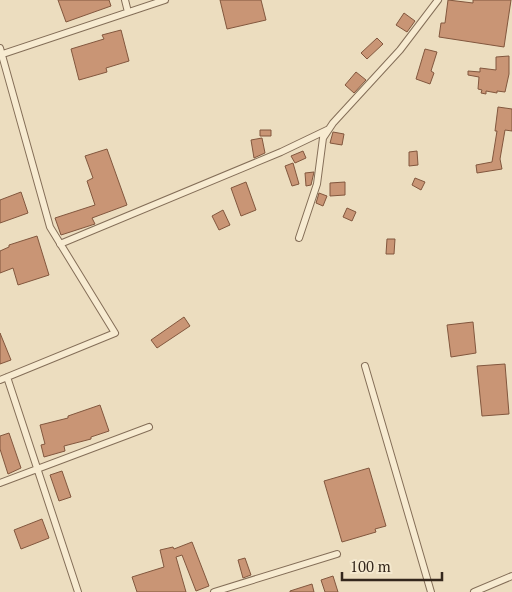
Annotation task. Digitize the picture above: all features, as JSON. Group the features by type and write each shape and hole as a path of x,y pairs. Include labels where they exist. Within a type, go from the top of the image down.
{"street":[{"path":"125,0 128,12"},
{"path":"0,380 115,333 50,227 1,53 165,0"},
{"path":"299,238 317,184 323,138 333,123 400,50 438,0"},
{"path":"60,244 281,152 329,129"},
{"path":"365,366 431,592"},
{"path":"7,377 78,592"},
{"path":"0,483 148,427"},
{"path":"214,592 336,554"},
{"path":"474,592 512,576"}],"building":[{"path":"58,0 109,0 111,6 66,22"},
{"path":"220,0 261,0 266,20 227,29"},
{"path":"448,0 473,3 473,0 511,0 504,47 439,37 441,23 445,23"},
{"path":"404,13 415,21 407,32 396,25"},
{"path":"121,30 129,61 106,68 107,72 79,80 71,49 104,39 102,35"},
{"path":"377,38 383,44 367,59 361,53"},
{"path":"425,49 437,52 431,71 434,73 430,84 416,79"},
{"path":"509,56 509,74 505,92 486,91 486,94 481,93 482,90 478,89 479,77 468,75 468,71 480,72 480,68 496,70 496,57"},
{"path":"356,72 366,80 354,93 345,85"},
{"path":"498,107 512,109 512,131 505,130 500,159 502,169 477,173 476,165 492,162 497,131 495,131"},
{"path":"260,130 271,130 271,136 260,136"},
{"path":"333,132 344,134 342,145 330,143"},
{"path":"262,138 265,153 254,158 251,140"},
{"path":"107,149 127,205 92,218 95,224 61,235 55,218 95,205 87,181 93,178 85,156"},
{"path":"303,151 306,158 295,163 291,156"},
{"path":"417,151 418,165 409,166 409,152"},
{"path":"293,163 299,184 292,186 285,166"},
{"path":"314,172 311,185 306,186 305,173"},
{"path":"415,178 425,182 421,190 412,185"},
{"path":"246,182 256,210 241,216 231,188"},
{"path":"345,182 345,195 330,196 330,183"},
{"path":"21,192 28,213 0,223 0,200"},
{"path":"319,193 327,196 323,206 316,203"},
{"path":"347,208 356,212 352,221 343,217"},
{"path":"223,210 230,225 219,230 212,216"},
{"path":"37,236 49,275 18,285 13,268 0,273 0,251 9,247 9,245"},
{"path":"387,239 395,239 394,254 386,254"},
{"path":"184,317 190,326 157,348 151,340"},
{"path":"473,322 476,353 451,357 447,325"},
{"path":"0,333 11,360 0,364"},
{"path":"505,364 509,414 482,416 477,366"},
{"path":"100,405 109,431 91,437 91,439 64,446 65,451 44,457 41,445 45,444 40,425 68,418 68,416"},
{"path":"9,433 21,468 8,474 0,449 0,436"},
{"path":"369,468 386,526 375,529 376,532 342,542 324,481"},
{"path":"62,471 71,497 59,501 50,475"},
{"path":"42,519 49,538 21,549 14,530"},
{"path":"192,542 209,586 196,591 182,555 176,557 186,592 137,592 132,577 164,567 160,550 173,547 174,549"},
{"path":"245,558 251,575 243,578 238,560"},
{"path":"333,576 338,592 325,592 321,580"},
{"path":"312,584 314,592 290,592 290,591"}]}
